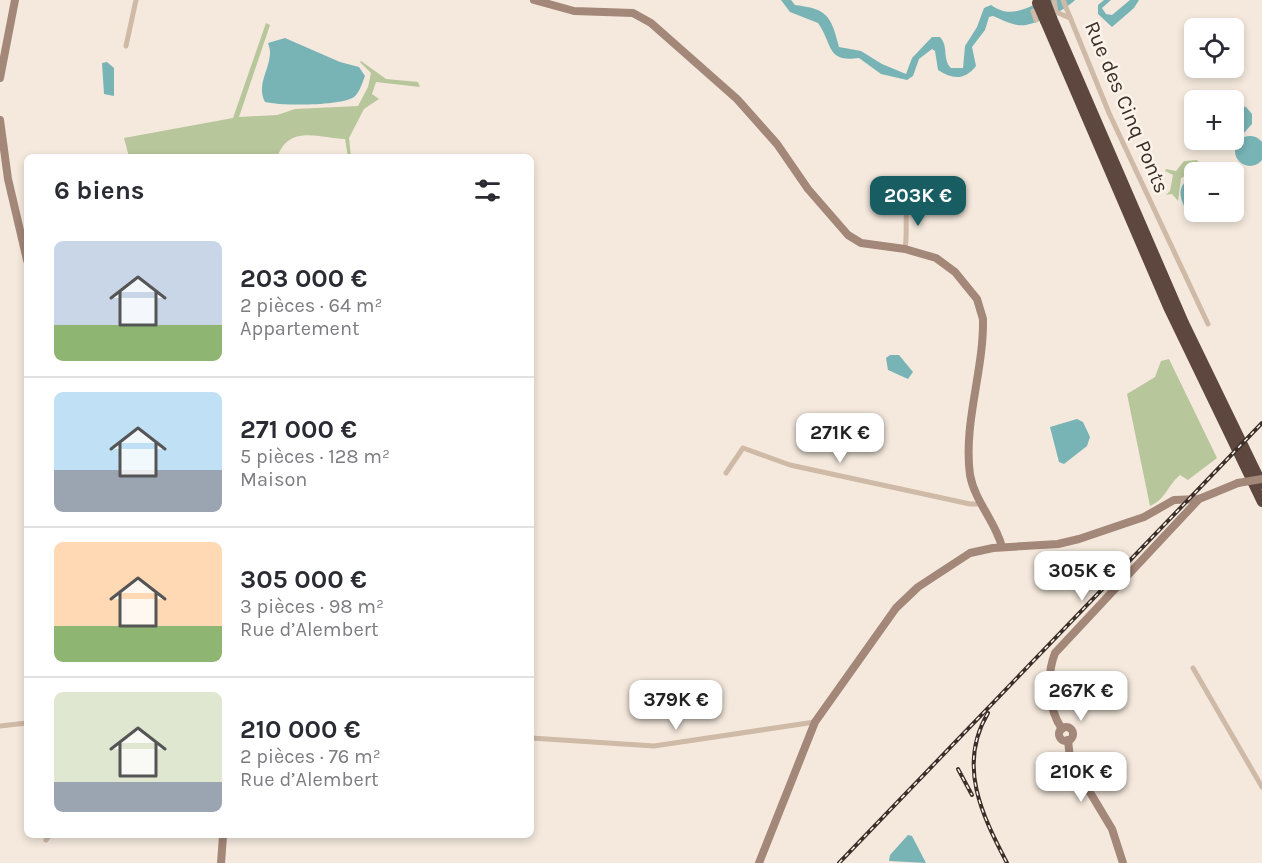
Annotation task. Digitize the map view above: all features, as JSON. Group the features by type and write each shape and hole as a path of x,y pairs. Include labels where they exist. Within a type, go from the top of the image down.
{"highway":[{"path":"1043,3 1047,18 1168,307 1262,502"},
{"path":"1047,18 1184,323 1262,484"}],"street":[{"path":"0,78 5,38 15,0"},
{"path":"126,46 136,0"},
{"path":"534,0 574,11 633,13 651,23 737,99 777,144 808,189 848,235 868,245 927,254 945,264 966,285 981,307 983,329 969,450 970,476 979,504 1002,547"},
{"name":"Rue des Cinq Ponts","path":"1063,0 1113,123 1208,324"},
{"path":"1043,3 1047,18 1071,20"},
{"path":"0,120 8,179 24,248"},
{"path":"905,249 907,235 904,218 908,201"},
{"path":"726,472 742,448 790,465 970,504 979,504"},
{"path":"759,863 815,722 905,598 956,560 982,550 1058,544 1079,540 1144,517 1174,500 1199,499 1238,483 1262,478"},
{"path":"1123,863 1112,829 1070,759 1068,740 1072,732 1068,728 1062,729 1052,708 1050,674 1055,653 1199,499"},
{"path":"1193,668 1262,787"},
{"path":"534,738 654,746 815,722"},
{"path":"0,726 24,723"},
{"path":"221,863 223,838"}],"green space":[{"path":"266,23 270,25 239,117 277,115 295,109 358,106 368,87 371,73 361,61 386,79 418,82 420,87 376,82 372,94 379,99 364,109 349,138 351,154 348,154 345,139 306,135 289,140 279,154 128,154 124,138 233,118"},
{"path":"1197,160 1198,162 1184,162 1184,177 1181,178 1178,201 1172,194 1166,195 1170,191 1173,175 1165,171 1166,169 1176,171 1184,161"},
{"path":"1169,359 1217,458 1188,480 1180,475 1163,496 1150,506 1127,394 1155,377 1161,361"}],"water":[{"path":"781,0 791,0 795,5 814,9 826,15 839,47 861,51 882,64 906,74 912,58 932,37 940,37 943,41 947,61 951,68 963,68 965,46 977,27 984,8 991,5 999,10 1014,12 1050,0 1075,0 1052,15 1026,25 1013,24 993,16 989,17 985,30 972,47 976,66 972,71 963,76 954,77 938,70 935,51 932,49 919,59 913,76 907,80 881,74 859,58 848,59 835,55 818,23 790,12"},
{"path":"1104,0 1111,0 1102,8 1106,14 1112,15 1130,0 1139,0 1134,8 1112,27 1098,14 1098,5"},
{"path":"285,38 340,62 359,67 365,76 356,95 347,100 325,104 297,105 265,102 262,89 269,59 268,43"},
{"path":"107,62 114,68 114,96 104,94 102,63"},
{"path":"1244,107 1252,114 1252,124 1244,133"},
{"path":"1244,137 1256,137 1263,143 1263,159 1256,165 1244,165 1244,162 1239,162 1236,157 1235,150 1244,150"},
{"path":"1184,183 1184,206 1181,197"},
{"path":"890,355 899,355 913,372 908,379 888,370 886,358"},
{"path":"1077,419 1083,422 1090,437 1087,446 1064,464 1059,462 1050,427"},
{"path":"908,835 912,836 926,863 889,861 890,855"}],"railway":[{"path":"839,863 1262,423"},
{"path":"988,713 979,732 974,752 976,789 989,827 1007,863"},
{"path":"958,769 972,795"}]}
